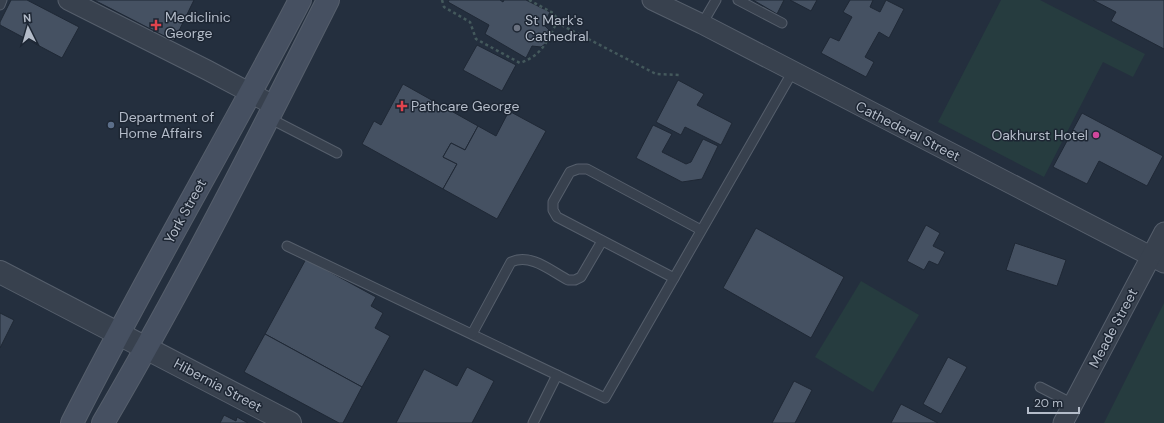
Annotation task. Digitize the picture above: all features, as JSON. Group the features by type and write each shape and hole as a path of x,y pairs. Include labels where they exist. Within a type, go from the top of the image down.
{"main road":[{"name":"York Street","path":"72,423 118,333 252,93 300,0"},
{"path":"103,423 147,348 272,112 328,0"}],"street":[{"path":"68,0 252,93 272,112"},
{"name":"Cathederal Street","path":"652,0 702,24 1158,259"},
{"name":"Meade Street","path":"1063,423 1158,259 1164,232"},
{"name":"Hibernia Street","path":"0,272 290,423"}],"lane":[{"path":"0,5 2,0"},
{"path":"702,24 716,0"},
{"path":"738,0 782,23"},
{"path":"288,246 604,398 793,71"},
{"path":"272,112 337,153"},
{"path":"674,278 557,216 553,210 553,202 570,172 578,169 587,170 702,230"},
{"path":"472,334 512,262 519,259 529,259 568,280 574,280 581,277 602,241"},
{"path":"534,423 557,375"},
{"path":"1040,387 1073,404"}],"path":[{"path":"442,0 444,7 470,22 476,39 520,63 534,58 542,50 558,20"},
{"path":"529,0 553,13 563,26 656,74 681,75"}],"green space":[{"path":"1001,0 1040,0 1145,54 1133,77 1103,62 1044,177 938,122"},
{"path":"861,281 919,315 873,392 815,357"},
{"path":"1164,303 1164,423 1104,423"}],"building":[{"path":"11,0 27,0 79,27 62,58 0,25 0,22"},
{"name":"Mediclinic George","path":"94,0 194,0 174,41"},
{"name":"St Mark's Cathedral","path":"449,0 500,0 503,2 504,0 526,0 550,12 544,25 550,31 549,41 541,47 532,46 526,58 485,34 489,25 448,2"},
{"path":"753,0 784,0 777,14"},
{"path":"790,0 817,0 811,11"},
{"path":"850,0 873,0 870,7 880,12 886,0 904,9 889,38 879,32 865,57 874,62 866,77 821,53 830,37 839,41 852,17 843,12"},
{"path":"1093,0 1164,0 1164,49 1111,21 1116,12"},
{"path":"477,45 516,65 502,91 463,70"},
{"path":"678,80 704,94 697,105 732,123 721,145 685,127 681,135 656,122"},
{"path":"403,84 478,126 465,150 451,143 443,157 457,164 443,189 362,144 374,121 381,125"},
{"path":"509,111 546,131 497,219 443,189 457,164 443,157 451,143 465,150 478,126 496,136"},
{"name":"Oakhurst Hotel","path":"1082,113 1163,156 1147,186 1099,161 1087,184 1053,167"},
{"path":"653,125 672,134 662,152 686,164 691,162 703,139 718,146 702,179 682,182 636,158"},
{"path":"926,225 940,233 933,246 945,252 938,265 929,261 924,270 907,261"},
{"path":"756,228 844,277 811,338 723,288"},
{"path":"1015,243 1066,260 1057,286 1006,270"},
{"path":"306,259 376,297 371,306 383,313 375,328 390,336 362,387 265,334"},
{"path":"0,313 14,320 0,348"},
{"path":"265,334 362,387 343,423 339,423 244,372"},
{"path":"948,357 967,367 941,414 923,404"},
{"path":"467,367 494,381 472,423 396,423 424,369 457,386"},
{"path":"794,381 812,390 795,423 772,423"},
{"path":"901,404 938,423 891,423"},
{"path":"224,415 236,421 237,417 248,423 220,423"}],"place":[{"name":"Mediclinic George","path":"156,25"},
{"name":"St Mark's Cathedral","path":"517,28"},
{"name":"Pathcare George","path":"402,106"},
{"name":"Department of Home Affairs","path":"111,125"},
{"name":"Oakhurst Hotel","path":"1096,135"}]}
